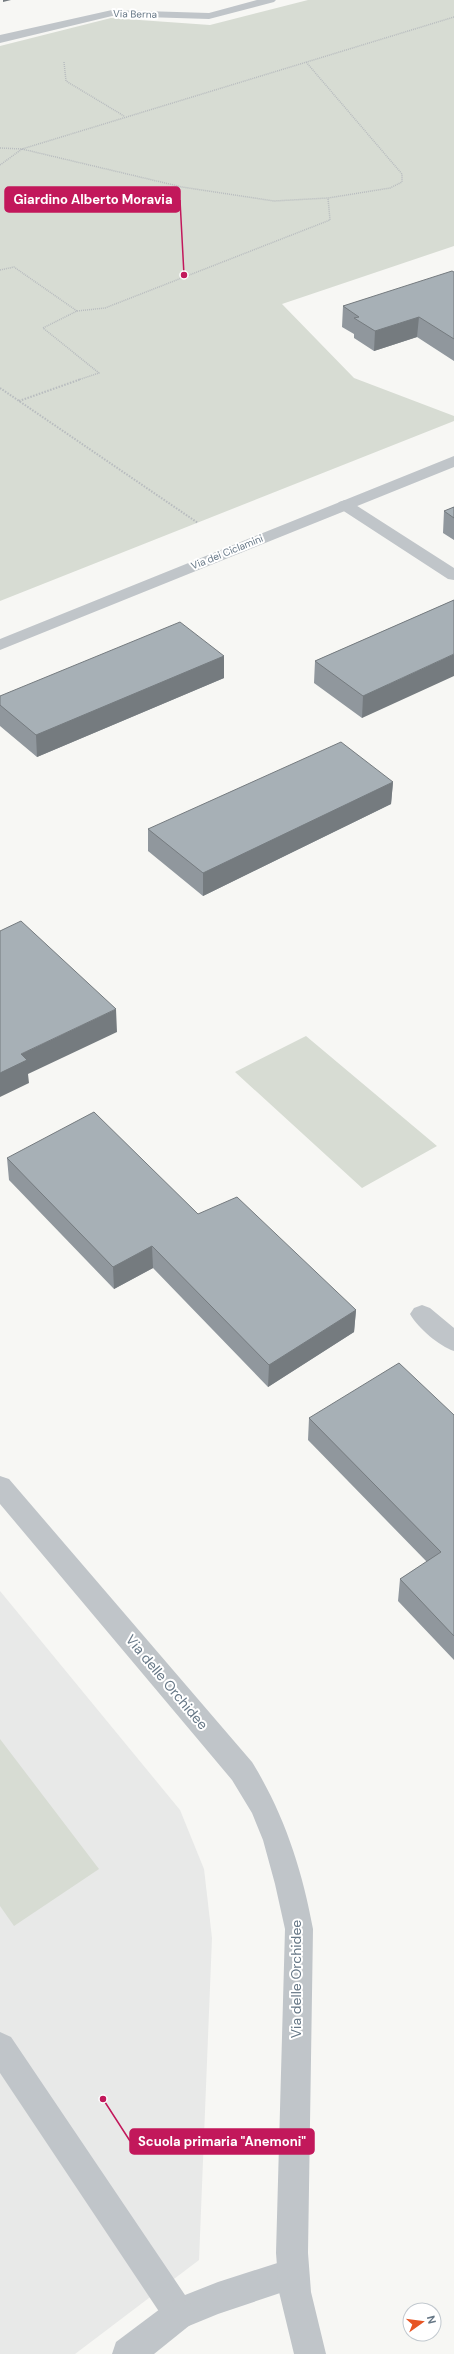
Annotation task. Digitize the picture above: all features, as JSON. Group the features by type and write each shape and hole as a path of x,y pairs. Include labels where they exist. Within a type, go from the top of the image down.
{"street":[{"name":"Via Berna","path":"0,39 112,13 209,16 270,0"},
{"name":"Via dei Ciclamini","path":"0,645 454,461"},
{"path":"345,505 377,527 454,575"},
{"path":"422,1314 454,1342"},
{"name":"Via delle Orchidee","path":"0,1486 242,1771 265,1811 282,1855 292,1892 299,1929 293,2274 294,2292 310,2354"},
{"path":"0,2047 179,2314"},
{"path":"128,2354 179,2314 218,2298 293,2274"}],"path":[{"path":"0,165 22,149 454,17"},
{"path":"22,33 65,63 66,81 124,117"},
{"path":"0,148 22,149 182,187 274,201 328,198 390,188 402,182 402,174 351,118 306,62"},
{"path":"19,401 99,373 43,328 76,311 105,308 330,220 328,198"},
{"path":"0,270 14,267 76,311"},
{"path":"0,388 198,523"}],"shaded area":[{"path":"308,0 454,0 454,246 282,304 354,378 454,416 454,421 0,601 0,46 111,18 210,25"},
{"path":"306,1036 437,1146 362,1188 235,1072"},
{"path":"0,1591 180,1810 204,1869 212,1938 199,2260 75,2354 0,2354"},
{"path":"0,1739 99,1869 14,1926 0,1906"}],"building":[{"path":"452,271 454,272 454,339 419,317 375,331 354,318 359,317 343,306"},
{"path":"454,507 454,518 444,511"},
{"path":"454,600 454,654 363,696 315,661"},
{"path":"180,622 224,656 36,735 0,705 0,696"},
{"path":"341,742 393,782 203,873 148,829"},
{"path":"21,921 116,1009 21,1054 27,1060 0,1073 0,931"},
{"path":"94,1112 198,1214 237,1197 356,1310 269,1365 152,1246 113,1267 7,1158"},
{"path":"399,1363 454,1415 454,1636 400,1579 441,1552 309,1418"}],"place":[{"name":"Giardino Alberto Moravia","path":"184,275"},
{"name":"Scuola primaria \"Anemoni\"","path":"103,2099"}]}
